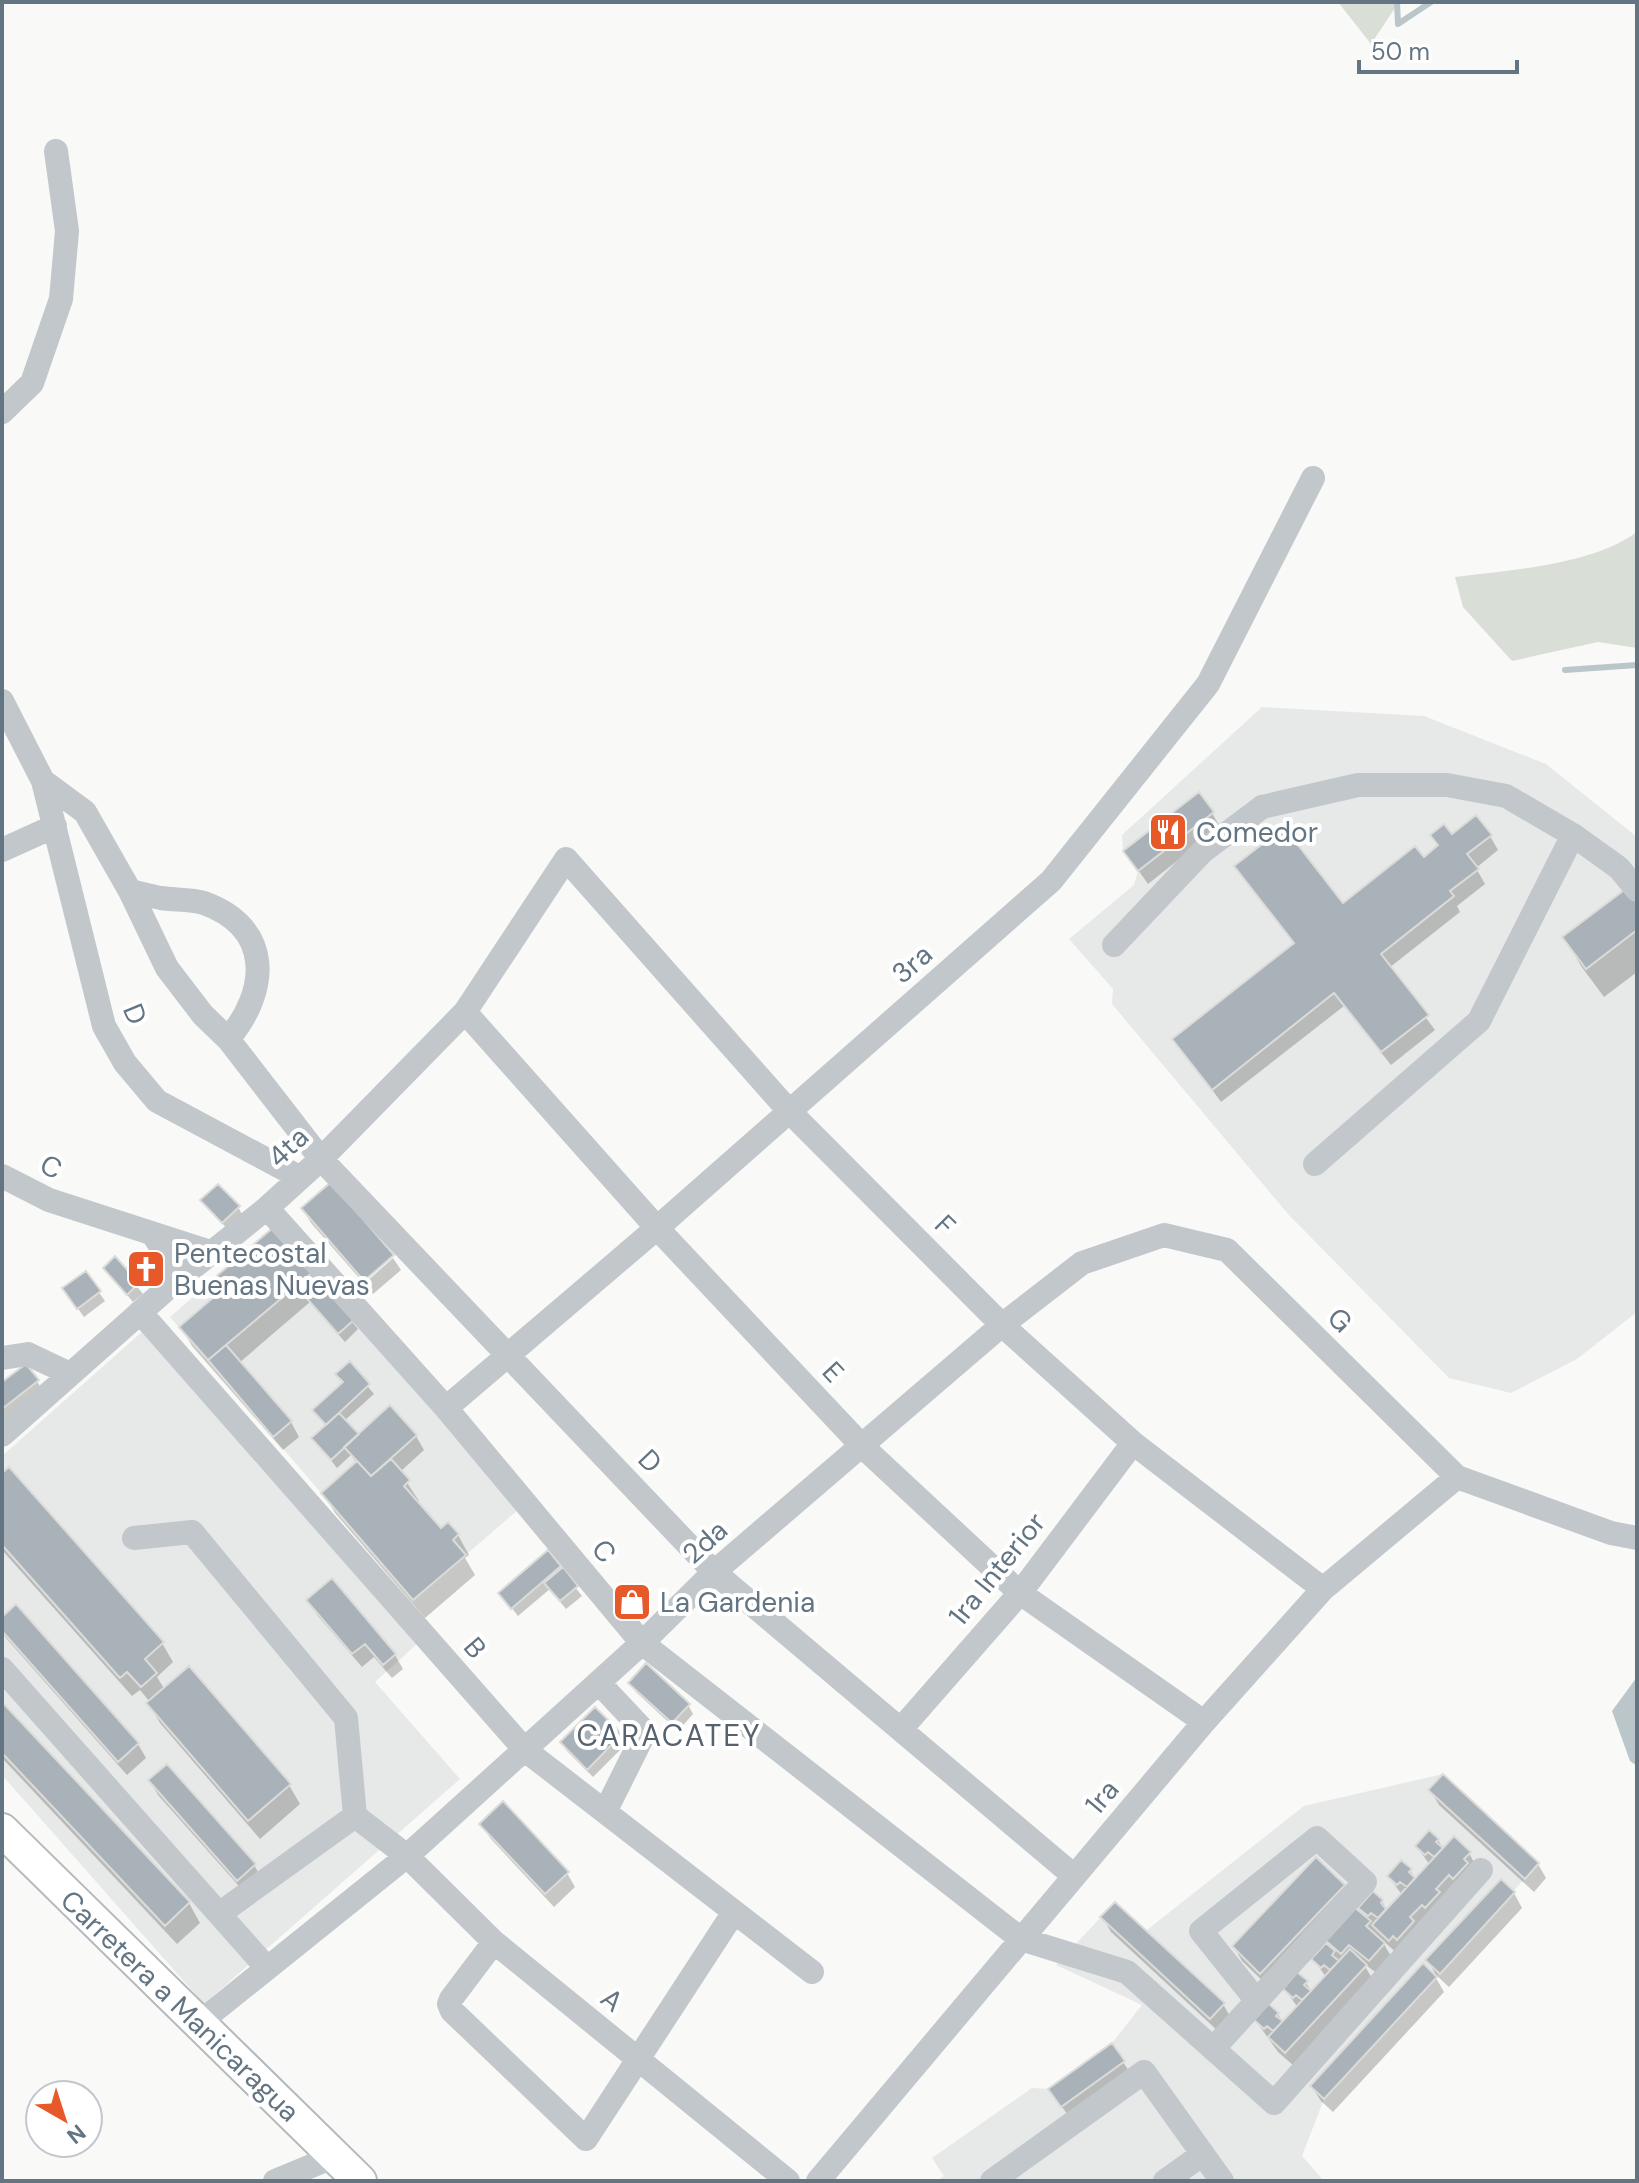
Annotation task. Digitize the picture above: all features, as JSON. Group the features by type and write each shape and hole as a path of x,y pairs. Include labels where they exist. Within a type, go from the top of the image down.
{"main road":[{"name":"Carretera a Manicaragua","path":"2,1830 360,2181"}],"street":[{"path":"2,412 32,383 61,299 67,231 56,151"},
{"name":"3ra","path":"446,1408 657,1228 1051,881 1208,684 1313,478"},
{"name":"D","path":"2,701 43,781 104,1026 125,1063 157,1101 299,1177"},
{"name":"D","path":"43,781 85,812 130,891 167,968 203,1015 228,1039 321,1159 714,1572 1074,1876"},
{"path":"1114,945 1202,852 1262,807 1358,785 1447,785 1506,796 1573,835 1619,868 1637,890"},
{"path":"2,850 55,826"},
{"path":"1315,1164 1479,1021 1573,835"},
{"name":"F","path":"566,859 789,1111 1002,1325 1133,1443 1323,1589"},
{"name":"4ta","path":"2,1435 68,1373 267,1208 321,1159 465,1012 566,859"},
{"path":"130,891 201,902 229,914 244,929 255,949 258,984 241,1024 228,1039"},
{"name":"E","path":"465,1012 657,1228 862,1446 1020,1593 1204,1722"},
{"name":"C","path":"2,1176 49,1200 213,1253"},
{"name":"C","path":"267,1208 446,1408 642,1643 1021,1939"},
{"name":"2da","path":"199,2023 407,1856 599,1683 714,1572 1002,1325 1082,1263 1164,1235"},
{"name":"G","path":"1164,1235 1227,1250 1457,1477"},
{"path":"154,1236 164,1251 170,1286"},
{"name":"B","path":"140,1312 525,1750 812,1972"},
{"path":"2,1358 28,1354 68,1373"},
{"name":"1ra Interior","path":"901,1729 1020,1593 1133,1443"},
{"path":"1457,1477 1611,1533 1637,1538"},
{"name":"1ra","path":"818,2181 1204,1722 1323,1589 1457,1477"},
{"path":"134,1538 192,1532 346,1718 355,1816 219,1914"},
{"path":"2,1669 267,1968"},
{"path":"599,1683 645,1732 605,1812"},
{"name":"A","path":"355,1816 407,1856 494,1942 788,2181"},
{"path":"1213,2049 1257,2001 1365,1882 1317,1838 1201,1931 1257,2001"},
{"path":"1021,1939 1127,1972 1274,2103 1481,1870"},
{"path":"494,1942 451,1999 452,2011 586,2139 734,1912"},
{"path":"992,2181 1144,2072 1222,2181"},
{"path":"1165,2181 1203,2154"},
{"path":"275,2181 333,2157"}],"shaded area":[{"path":"1338,2 1399,2 1371,44"},
{"path":"1637,532 1637,648 1598,642 1512,661 1463,607 1455,577 1574,559 1619,543"},
{"path":"1262,707 1424,716 1546,764 1637,837 1637,1312 1577,1359 1511,1393 1449,1378 1288,1214 1112,1004 1113,989 1069,939 1134,885 1138,871 1123,851 1122,835"},
{"path":"275,1226 518,1510 413,1600 170,1317"},
{"path":"143,1331 418,1643 375,1682 460,1779 204,2004 2,1775 2,1456"},
{"path":"1637,1677 1637,1766 1630,1761 1612,1711"},
{"path":"1443,1774 1539,1863 1324,2099 1302,2156 1324,2181 937,2181 944,2176 932,2158 1032,2088 1049,2089 1112,2043 1142,2005 1056,1965 1115,1902 1147,1930 1304,1806"}],"building":[{"name":"Comedor","path":"1199,792 1214,812 1138,871 1123,851"},
{"path":"1476,815 1492,835 1467,854 1479,869 1450,891 1454,896 1381,954 1429,1015 1381,1052 1334,993 1212,1090 1172,1039 1294,943 1234,866 1284,827 1343,903 1415,846 1424,857 1438,845 1430,835 1444,824 1452,834"},
{"path":"1627,888 1637,901 1637,930 1586,969 1562,937"},
{"path":"331,1182 394,1255 364,1281 301,1208"},
{"path":"218,1184 240,1206 222,1223 200,1200"},
{"path":"275,1226 314,1271 208,1360 179,1327 214,1297 205,1286"},
{"name":"Pentecostal Buenas Nuevas","path":"149,1255 160,1267 142,1283 131,1271"},
{"path":"115,1256 139,1283 127,1295 103,1268"},
{"path":"86,1271 101,1291 77,1309 62,1288"},
{"path":"314,1271 355,1319 338,1334 296,1286"},
{"path":"226,1345 292,1421 273,1437 208,1360"},
{"path":"350,1361 370,1384 326,1425 312,1410 343,1382 335,1374"},
{"path":"26,1364 39,1380 2,1409 2,1382"},
{"path":"390,1405 417,1435 371,1476 344,1447"},
{"path":"339,1413 359,1434 331,1460 311,1438"},
{"path":"391,1459 410,1480 404,1486 441,1528 448,1522 459,1534 453,1540 466,1555 413,1600 321,1493 357,1461 371,1476"},
{"path":"9,1467 164,1642 145,1659 157,1673 141,1687 127,1672 120,1678 2,1545 2,1473"},
{"path":"548,1550 561,1566 511,1609 498,1593"},
{"path":"563,1567 578,1586 560,1601 544,1583"},
{"path":"332,1578 396,1654 383,1665 365,1644 352,1654 306,1600"},
{"path":"16,1604 139,1743 118,1762 2,1631 2,1617"},
{"path":"646,1663 690,1704 672,1723 628,1683"},
{"path":"189,1666 291,1784 248,1821 146,1703"},
{"path":"2,1702 190,1902 165,1926 2,1753"},
{"path":"595,1707 622,1734 587,1770 560,1742"},
{"path":"167,1764 256,1864 237,1881 148,1780"},
{"path":"1443,1774 1539,1863 1525,1879 1428,1790"},
{"path":"503,1801 569,1872 545,1894 479,1824"},
{"path":"1429,1830 1443,1848 1434,1857 1428,1852 1425,1855 1415,1846"},
{"path":"1454,1836 1471,1852 1464,1859 1468,1863 1453,1879 1449,1875 1436,1889 1440,1892 1425,1908 1422,1905 1410,1917 1414,1921 1397,1940 1393,1936 1389,1941 1372,1925"},
{"path":"1316,1857 1345,1885 1260,1974 1232,1946"},
{"path":"1401,1860 1412,1869 1409,1872 1415,1878 1407,1887 1400,1882 1397,1885 1387,1876"},
{"path":"1501,1879 1515,1892 1440,1974 1425,1960"},
{"path":"1373,1891 1383,1900 1381,1903 1386,1909 1378,1918 1371,1913 1368,1916 1358,1908"},
{"path":"1115,1902 1225,2003 1210,2019 1100,1917"},
{"path":"1354,1907 1371,1921 1366,1926 1385,1943 1369,1961 1349,1945 1341,1954 1325,1940"},
{"path":"1326,1943 1335,1951 1332,1955 1339,1961 1330,1970 1324,1965 1321,1968 1311,1959"},
{"path":"1350,1949 1367,1965 1285,2053 1268,2037"},
{"path":"1423,1963 1437,1977 1324,2099 1310,2086"},
{"path":"1297,1972 1308,1981 1304,1985 1311,1991 1302,2000 1296,1995 1293,1998 1283,1989"},
{"path":"1268,2003 1283,2021 1273,2031 1267,2026 1264,2029 1254,2020"},
{"path":"1112,2043 1125,2061 1061,2107 1048,2089"}],"waterway":[{"path":"1397,2 1398,24 1431,2"},
{"path":"1565,670 1637,665"}],"place":[{"name":"Comedor","path":"1168,832"},
{"name":"Pentecostal Buenas Nuevas","path":"146,1269"},
{"name":"La Gardenia","path":"632,1602"}],"district":[{"name":"CARACATEY","path":"669,1735"}]}
